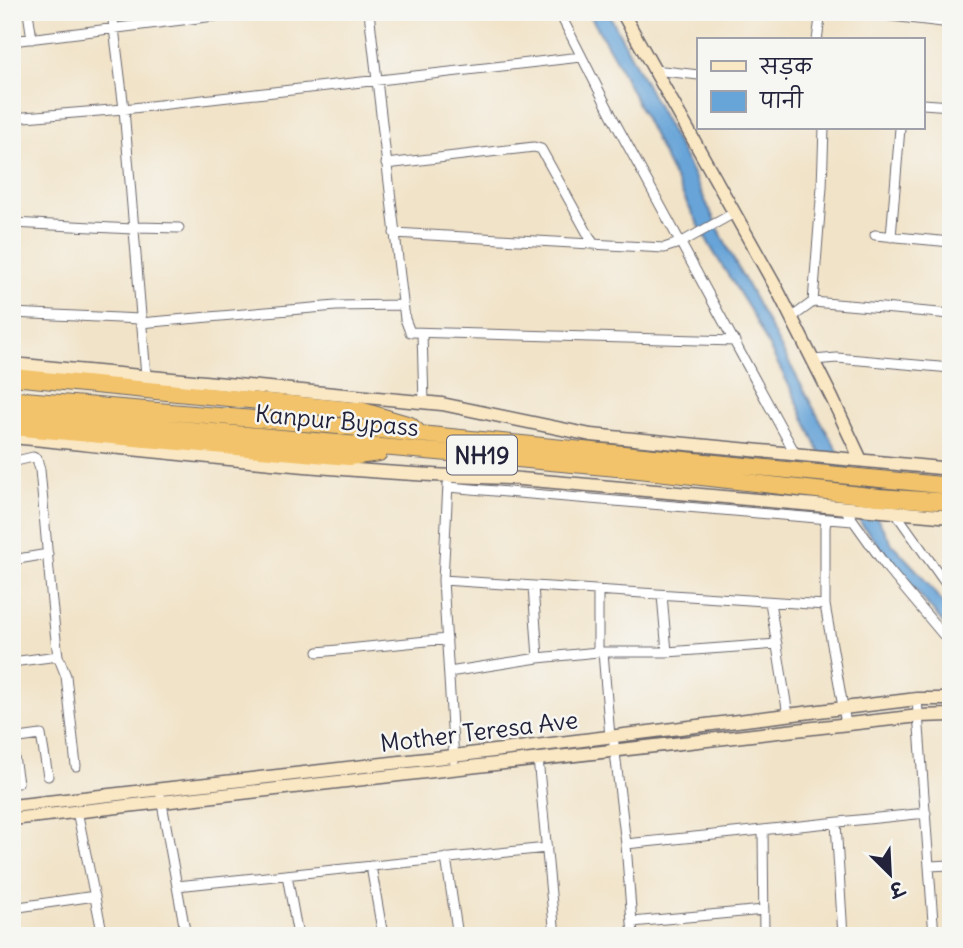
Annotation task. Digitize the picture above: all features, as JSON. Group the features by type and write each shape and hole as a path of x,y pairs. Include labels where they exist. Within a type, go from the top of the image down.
{"highway":[{"path":"12,377 363,411 410,425 423,435"},
{"name":"Kanpur Bypass","path":"12,399 951,486"},
{"name":"Kanpur Bypass","path":"12,414 639,470 879,497 951,502"},
{"path":"12,427 349,457 406,449"}],"street":[{"path":"28,12 32,39"},
{"path":"112,12 124,109 145,376"},
{"path":"12,41 247,12"},
{"path":"369,12 407,329 422,332 735,341"},
{"path":"559,12 796,455"},
{"path":"622,12 792,318 856,460"},
{"path":"817,38 821,12"},
{"path":"857,12 912,15 951,23"},
{"path":"12,118 124,109 582,57"},
{"path":"654,70 697,75"},
{"path":"925,104 951,106"},
{"path":"813,302 824,130"},
{"path":"891,237 900,130"},
{"path":"386,164 534,147 541,149 594,245"},
{"path":"394,233 664,248 682,242 734,213"},
{"path":"12,223 133,229 179,228"},
{"path":"875,236 951,242"},
{"path":"792,318 813,302 951,314"},
{"path":"12,313 140,321 336,306 403,304"},
{"path":"422,332 424,403"},
{"path":"813,360 837,358 951,368"},
{"path":"12,364 424,403 476,410 591,435 951,469"},
{"path":"12,437 826,520 849,513"},
{"path":"12,462 33,457 37,459 40,470 48,580 58,656 66,676 76,766"},
{"path":"448,482 509,478 849,513 895,512 951,517"},
{"path":"448,482 443,580 454,762"},
{"path":"895,512 951,591"},
{"path":"849,513 888,569 951,644"},
{"path":"826,520 825,605 846,724"},
{"path":"12,560 48,554"},
{"path":"443,580 825,605"},
{"path":"533,586 538,658"},
{"path":"598,590 601,652 626,844 633,936"},
{"path":"662,595 667,652"},
{"path":"770,602 788,715"},
{"path":"318,652 447,639"},
{"path":"449,672 538,658 601,652 667,652 777,644"},
{"path":"12,662 58,656"},
{"path":"917,699 934,936"},
{"name":"Mother Teresa Ave","path":"454,762 612,736 917,699 951,699"},
{"path":"12,806 161,796 454,762 538,759 919,716 951,715"},
{"path":"18,783 12,741 41,735 48,776"},
{"path":"538,759 555,936"},
{"path":"12,819 161,796"},
{"path":"161,796 186,936"},
{"path":"77,811 103,936"},
{"path":"626,844 926,813"},
{"path":"836,823 843,936"},
{"path":"763,830 764,936"},
{"path":"177,886 547,848"},
{"path":"446,858 458,936"},
{"path":"929,866 951,865"},
{"path":"371,866 383,936"},
{"path":"287,875 298,936"},
{"path":"12,908 95,897"},
{"path":"632,922 764,909"}],"water":[{"path":"588,12 608,12 690,168 729,251 821,422 892,544 951,614 951,633 862,525 819,451 792,391 750,310 713,251 617,62"}]}
